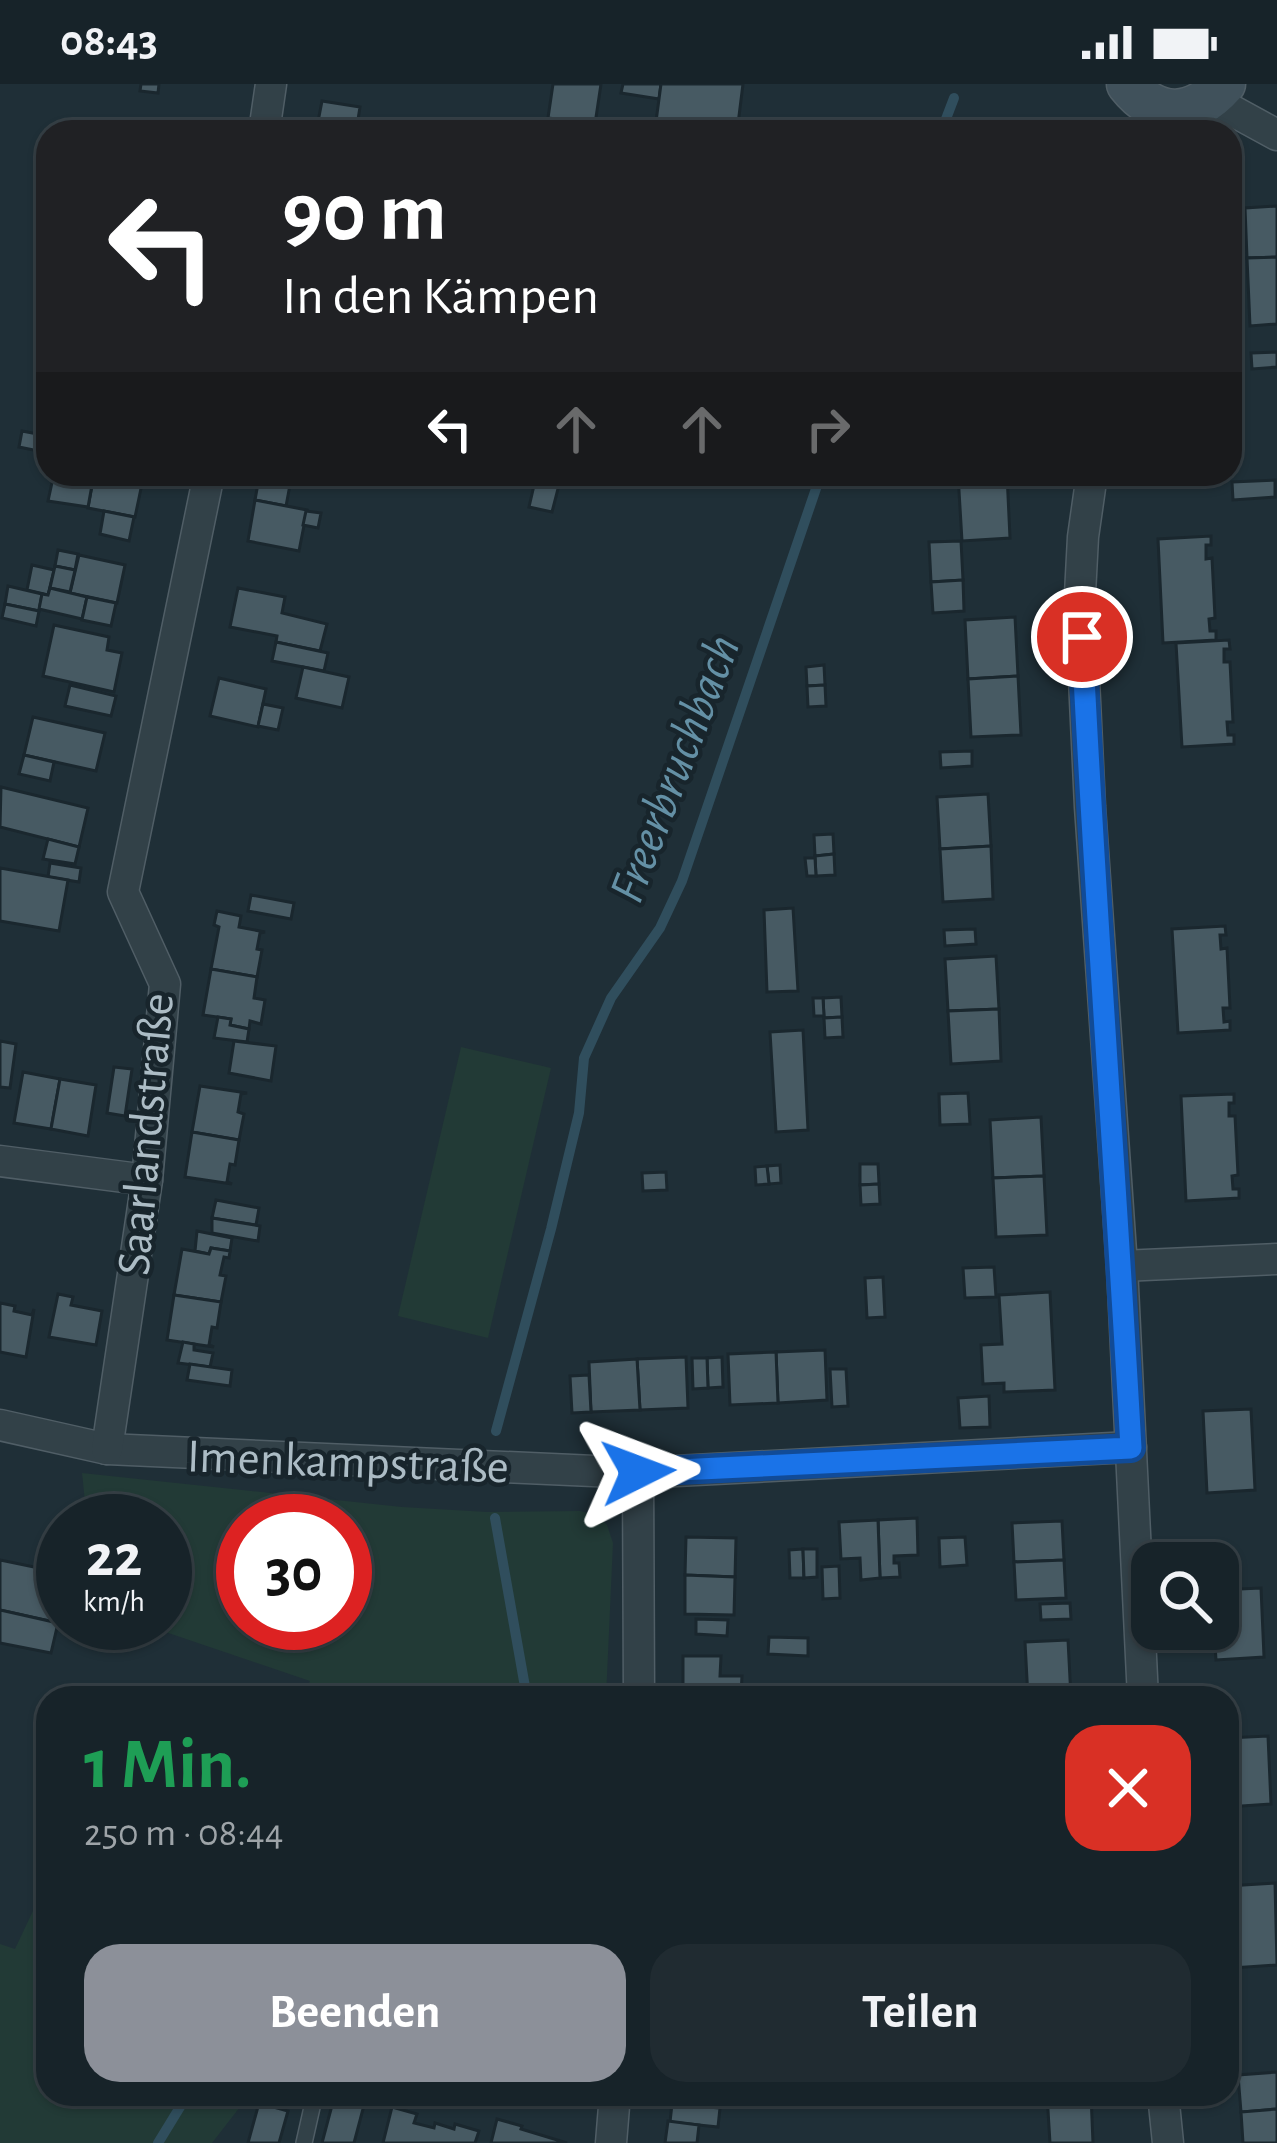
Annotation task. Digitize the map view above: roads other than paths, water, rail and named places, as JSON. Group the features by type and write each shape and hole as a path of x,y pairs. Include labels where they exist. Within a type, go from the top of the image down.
{"street":[{"path":"266,120 271,84"},
{"path":"1128,84 1155,107 1195,106 1235,120"},
{"path":"1242,123 1277,135"},
{"name":"Saarlandstraße","path":"107,1450 147,1180 165,984 123,892 207,486"},
{"path":"1090,486 1080,594 1142,1686"},
{"path":"0,1161 147,1180"},
{"path":"1122,1266 1277,1259"},
{"name":"Imenkampstraße","path":"0,1425 107,1450 638,1472 1131,1448"},
{"path":"638,1472 639,1686"},
{"path":"611,2143 614,2106"},
{"path":"1164,2106 1168,2143"}],"lane":[{"path":"304,2143 312,2106"}],"waterway":[{"name":"Freerbruchbach","path":"946,120 954,98"},
{"name":"Freerbruchbach","path":"496,1431 579,1113 584,1058 611,998 660,928 682,881 817,486"},
{"name":"Freerbruchbach","path":"495,1518 525,1686"},
{"name":"Freerbruchbach","path":"158,2143 181,2106"}]}
